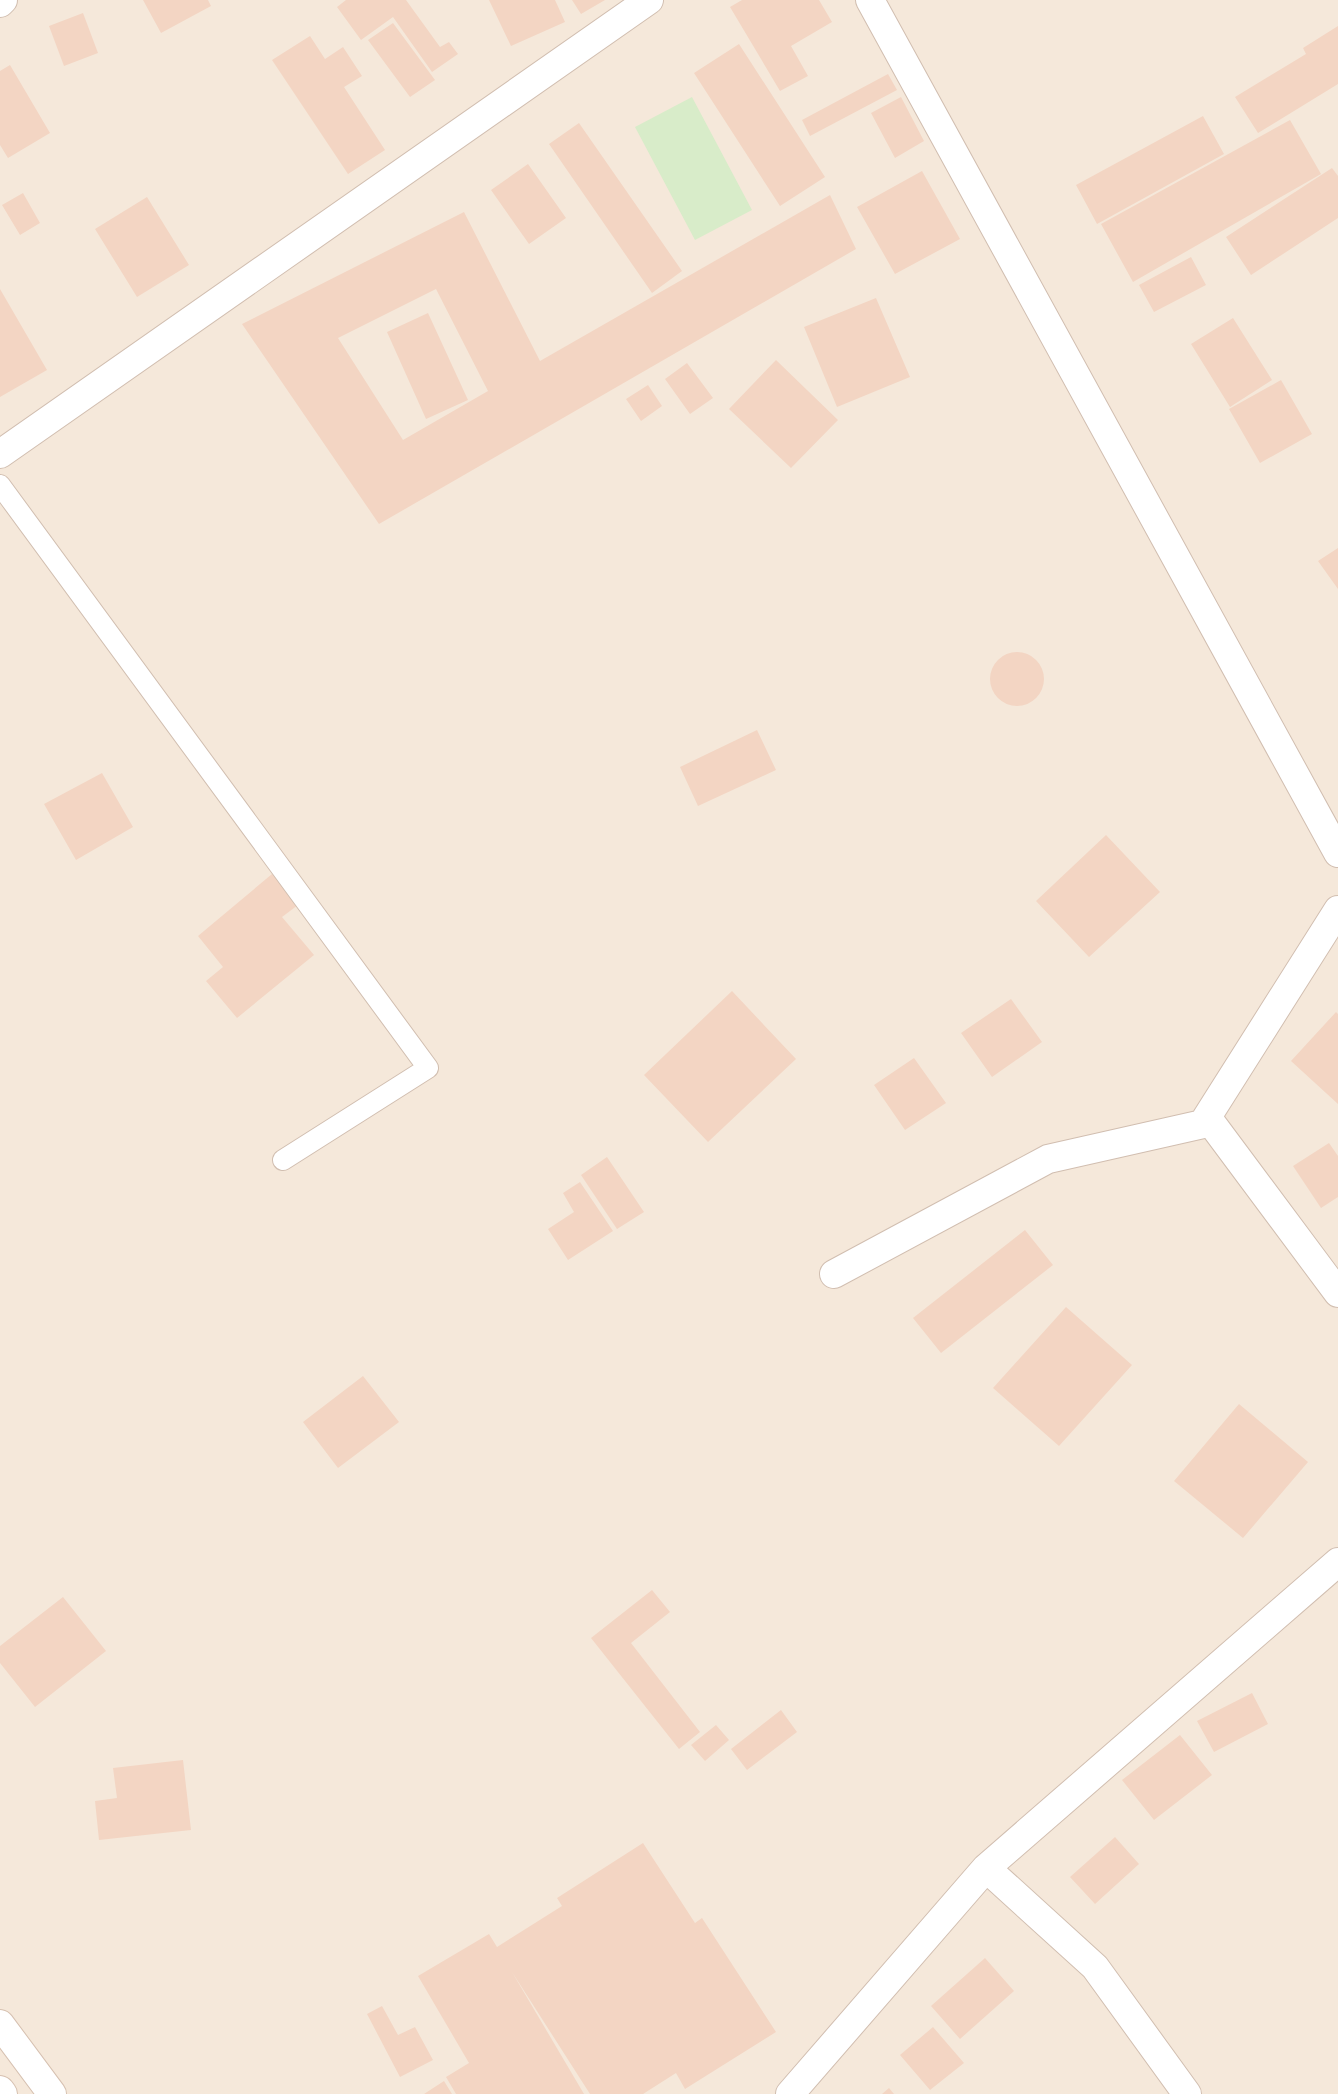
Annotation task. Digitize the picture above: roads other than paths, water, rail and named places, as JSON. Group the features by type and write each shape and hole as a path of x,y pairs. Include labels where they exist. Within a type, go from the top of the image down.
{"street":[{"path":"0,3 4,0"},
{"path":"0,454 649,0"},
{"path":"870,0 1338,853"},
{"path":"834,1274 1048,1159 1203,1124 1338,910"},
{"path":"1207,1117 1338,1293"},
{"path":"790,2094 986,1868 1338,1562"},
{"path":"986,1868 1095,1967 1188,2094"},
{"path":"0,2024 52,2094"},
{"path":"0,2090 3,2094"}],"lane":[{"path":"0,485 428,1068 283,1160"}]}
